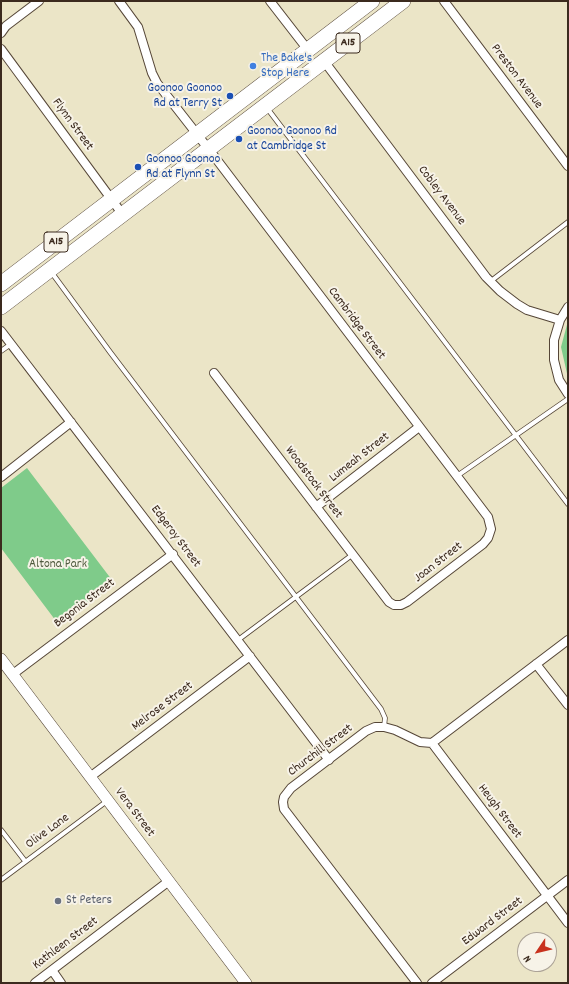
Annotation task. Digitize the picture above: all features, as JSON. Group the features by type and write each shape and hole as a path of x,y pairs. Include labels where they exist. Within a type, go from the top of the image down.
{"highway":[{"name":"A15","path":"1,284 372,1"},
{"name":"A15","path":"1,307 403,1"}],"street":[{"path":"1,33 6,26 39,1"},
{"name":"Cambridge Street","path":"119,1 138,27 152,73 157,83 488,517 491,530"},
{"path":"270,1 308,50"},
{"name":"Preston Avenue","path":"444,1 568,166"},
{"name":"Flynn Street","path":"1,49 123,215"},
{"name":"Cobley Avenue","path":"324,61 500,291 527,310 560,320"},
{"path":"568,307 560,320 554,340 554,360 559,380 568,394"},
{"name":"Edgeroy Street","path":"1,330 329,760"},
{"name":"Woodstock Street","path":"214,374 384,597 394,605"},
{"path":"1,477 71,422"},
{"name":"Lumeah Street","path":"316,507 419,427"},
{"name":"Joan Street","path":"394,605 401,605 407,602 483,544 488,538 491,530"},
{"name":"Begonia Street","path":"13,674 173,554"},
{"path":"384,727 395,730 420,742 432,743 568,640"},
{"name":"Melrose Street","path":"90,777 250,656"},
{"name":"Vera Street","path":"1,659 246,983"},
{"path":"536,664 568,704"},
{"name":"Churchill Street","path":"384,727 375,727 366,731 287,793 283,802 284,809 417,983"},
{"name":"Heugh Street","path":"432,743 568,922"},
{"name":"Edward Street","path":"432,983 568,880"},
{"name":"Kathleen Street","path":"35,983 169,881"},
{"path":"52,970 61,983"}],"lane":[{"path":"266,106 568,504"},
{"path":"491,281 568,222"},
{"path":"50,270 381,710 385,718 384,727"},
{"path":"1,351 11,344"},
{"path":"457,476 568,398"},
{"path":"238,640 352,555"},
{"name":"Olive Lane","path":"1,880 24,861 108,800"},
{"path":"1,830 24,861"}],"green space":[{"path":"568,321 568,378 561,347"},
{"name":"Altona Park","path":"27,468 115,584 59,625 1,548 1,488"}],"place":[{"name":"The Bake's Stop Here","path":"253,66"},
{"name":"Goonoo Goonoo Rd at Terry St","path":"230,96"},
{"name":"Goonoo Goonoo Rd at Cambridge St","path":"239,139"},
{"name":"Goonoo Goonoo Rd at Flynn St","path":"138,167"},
{"name":"St Peters","path":"58,901"}]}
